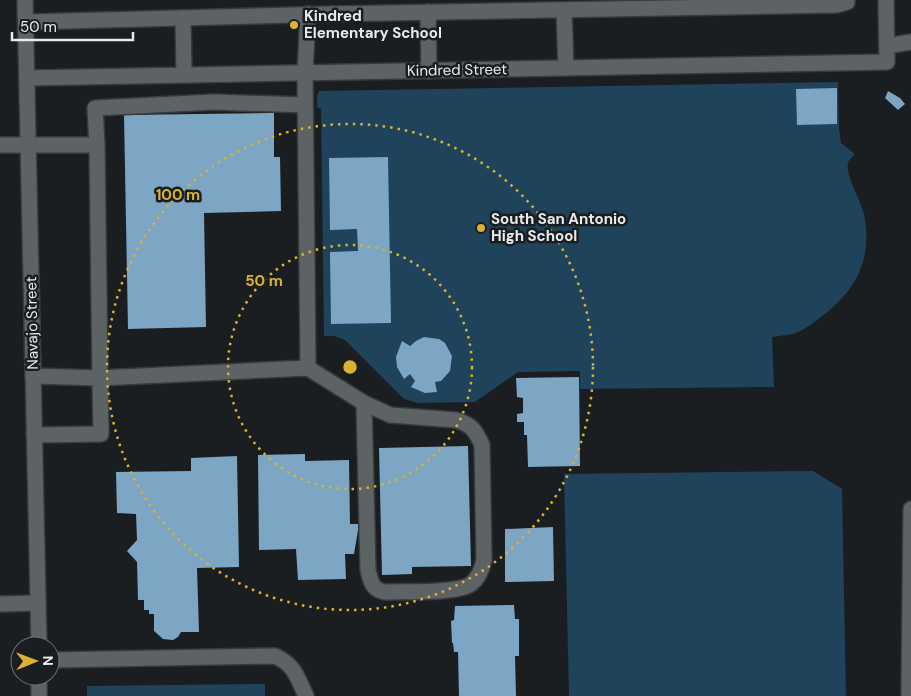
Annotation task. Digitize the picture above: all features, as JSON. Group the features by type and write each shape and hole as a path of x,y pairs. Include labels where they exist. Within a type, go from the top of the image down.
{"street":[{"name":"Navajo Street","path":"26,0 39,636"},
{"path":"26,22 308,14 837,5 847,2 847,0"},
{"path":"886,0 887,46 911,42"},
{"path":"564,10 566,68"},
{"path":"428,12 429,71"},
{"path":"308,14 305,73 308,368"},
{"path":"182,18 184,75"},
{"name":"Kindred Street","path":"27,78 887,62 887,46"},
{"path":"34,435 101,434 95,108 214,102 305,104"},
{"path":"0,145 97,145"},
{"path":"33,376 100,378 308,368 364,403 390,415 465,422 476,431 482,445 484,560 482,569 471,584 463,588 451,590 385,592 374,588 368,570 364,403"},
{"path":"909,696 911,509"},
{"path":"0,604 38,603"},
{"path":"60,660 275,656 286,662 293,669 306,696"}],"shaded area":[{"path":"838,82 841,143 855,154 849,162 848,168 864,214 866,245 864,260 852,285 833,307 801,331 772,337 774,387 580,389 580,371 518,372 475,402 418,403 404,399 345,340 334,336 324,336 321,109 317,107 319,91"},
{"path":"813,471 842,489 846,696 569,696 564,474"},
{"path":"265,684 265,696 87,696 87,686"}],"building":[{"path":"837,88 837,124 797,125 796,89"},
{"path":"888,91 900,98 905,104 898,110 885,98"},
{"path":"274,113 274,157 280,157 281,211 204,213 206,327 128,329 124,115"},
{"path":"388,157 391,323 331,324 330,252 358,251 357,229 330,230 329,158"},
{"path":"424,337 439,339 445,343 452,356 450,371 441,381 435,382 437,392 425,393 411,387 415,381 410,374 404,379 397,367 396,357 402,341 410,346"},
{"path":"579,377 580,466 528,467 527,435 524,435 524,422 517,422 517,414 523,413 523,398 517,397 516,378"},
{"path":"468,446 471,566 412,567 412,574 382,575 379,448"},
{"path":"305,454 305,461 349,460 350,524 359,524 354,554 345,554 346,579 298,580 296,549 259,550 258,455"},
{"path":"237,456 239,567 197,568 199,632 181,632 173,640 163,639 154,631 154,614 149,614 149,610 144,610 144,600 138,600 137,562 127,551 137,540 136,514 117,513 116,472 191,471 191,458"},
{"path":"553,527 554,581 505,582 505,529"},
{"path":"514,605 515,619 519,619 519,656 515,656 516,696 459,696 458,652 454,652 451,621 454,620 455,606"}],"place":[{"name":"Kindred Elementary School","path":"294,25"},
{"name":"South San Antonio High School","path":"481,228"}]}
